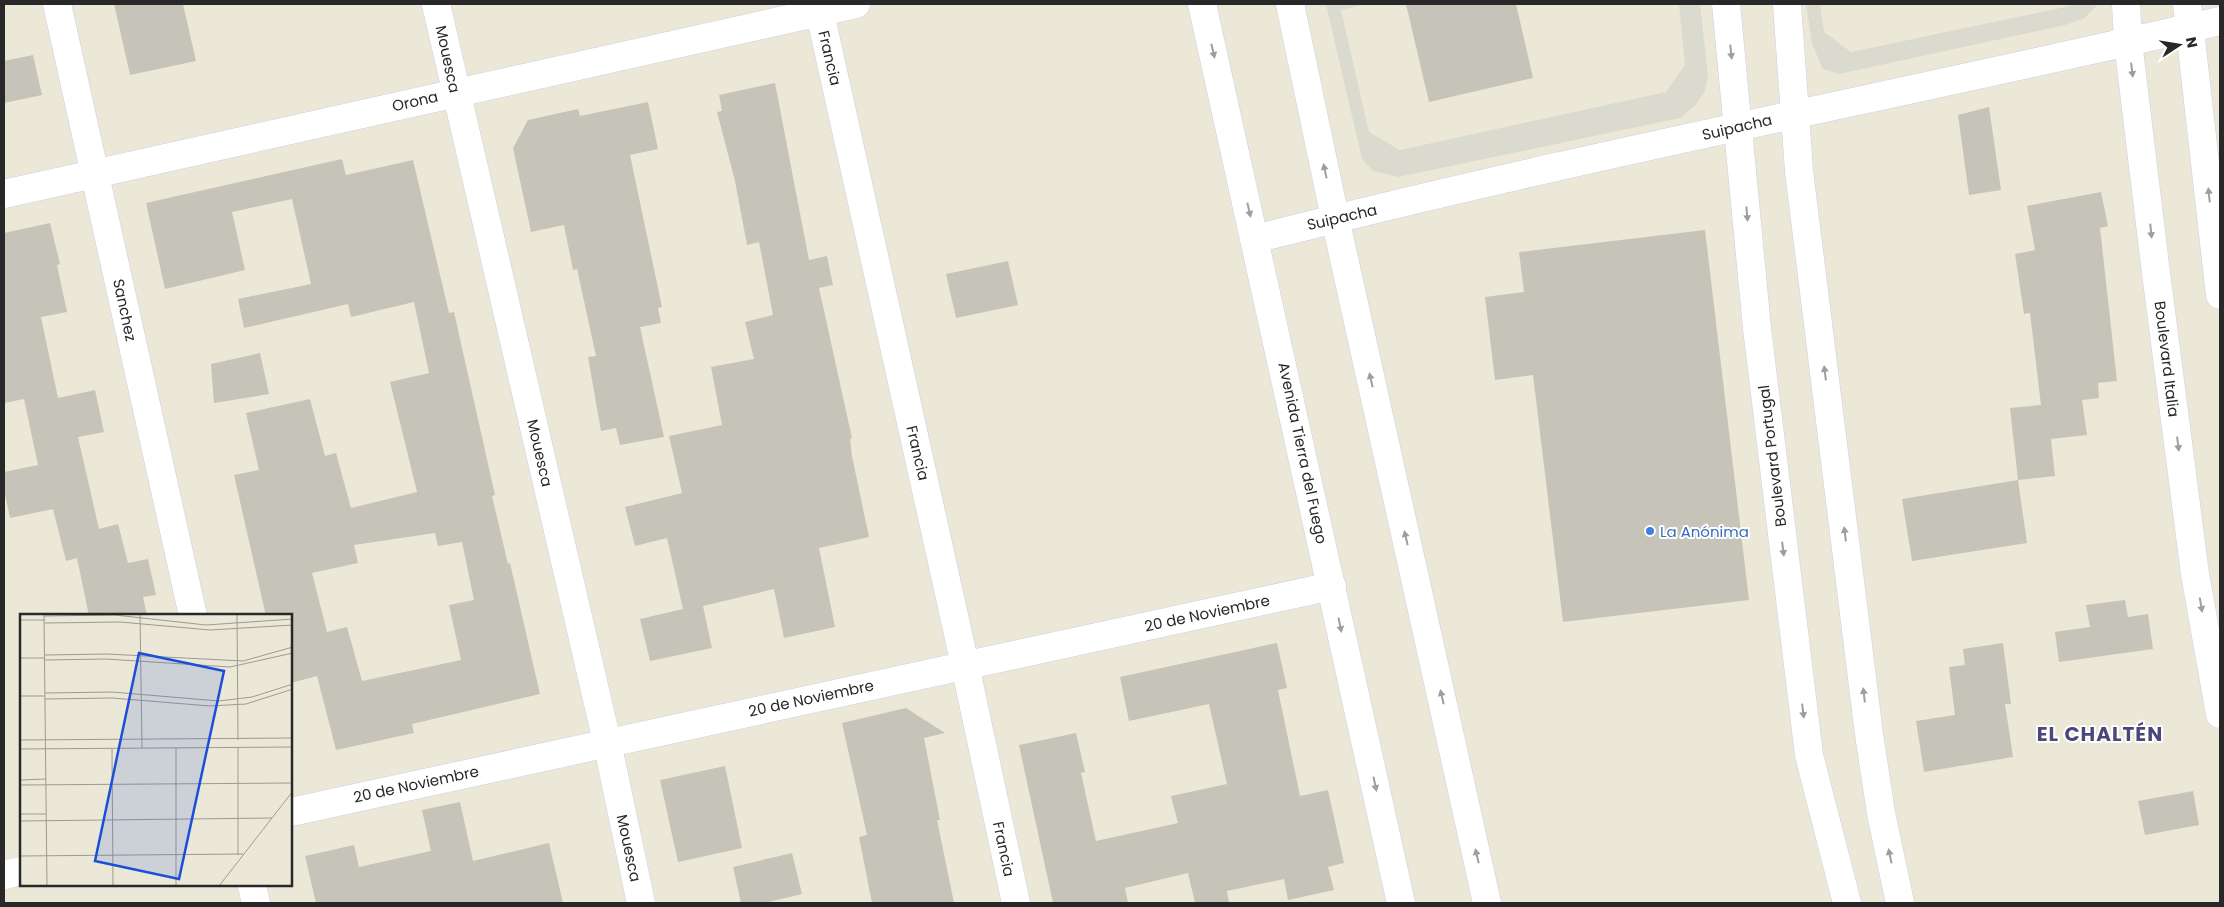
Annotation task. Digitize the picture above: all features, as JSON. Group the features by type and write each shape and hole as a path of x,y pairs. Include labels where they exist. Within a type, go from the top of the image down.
{"street":[{"name":"Sanchez","path":"57,4 193,614"},
{"name":"Mouesca","path":"436,4 607,742 641,903"},
{"name":"Orona","path":"4,194 819,8 856,4"},
{"name":"Avenida Tierra del Fuego","path":"1202,4 1256,239 1401,903"},
{"path":"1290,4 1335,218 1487,903"},
{"name":"Boulevard Portugal","path":"1726,4 1757,328 1809,755 1847,903"},
{"path":"1787,4 1799,171 1869,734 1881,813 1900,903"},
{"name":"Boulevard Italia","path":"2126,4 2128,42 2195,574 2220,714"},
{"name":"Francia","path":"819,8 1016,903"},
{"name":"Suipacha","path":"1256,239 1335,218 1796,114 2128,42 2189,16 2220,21"},
{"path":"2189,16 2220,295"},
{"name":"20 de Noviembre","path":"292,812 1332,586"},
{"path":"4,875 20,871"},
{"path":"252,887 256,903"}],"shaded area":[{"path":"1326,4 1365,4 1341,10 1369,132 1400,150 1666,92 1685,65 1679,4 1700,4 1708,75 1705,91 1695,106 1680,118 1398,177 1373,171 1362,159"},
{"path":"1806,4 1820,4 1824,32 1851,52 2070,6 2071,4 2098,4 2085,18 2065,25 1839,74 1823,69 1812,44"}],"building":[{"path":"114,4 183,4 196,61 130,75"},
{"path":"1406,4 1516,4 1533,78 1429,102"},
{"path":"33,55 42,95 4,103 4,61"},
{"path":"775,83 809,260 827,256 833,285 819,288 852,438 850,439 852,456 869,537 819,548 835,627 784,638 774,589 703,606 712,648 650,661 640,619 683,609 667,538 635,546 625,507 682,493 669,436 722,425 711,367 754,359 745,322 773,315 759,242 747,245 735,181 717,112 722,111 719,95"},
{"path":"648,102 658,149 630,155 662,307 658,308 661,323 640,327 664,437 620,445 616,428 601,431 588,357 596,356 577,269 573,270 564,225 531,232 513,148 528,120 578,109 580,116"},
{"path":"1989,107 2001,190 1969,195 1958,115"},
{"path":"342,159 346,175 413,160 449,313 454,312 495,495 492,496 508,564 510,563 540,694 412,724 414,733 336,750 317,676 292,683 292,614 266,614 234,475 259,470 246,413 310,399 325,456 336,453 351,508 417,492 390,382 429,373 414,302 351,317 348,304 244,328 238,299 311,284 292,199 232,212 245,270 165,289 146,203","holes":["435,533 438,546 462,542 474,600 449,605 461,660 362,681 347,627 327,632 312,573 358,563 354,545"]},
{"path":"2101,192 2108,226 2100,228 2117,381 2098,383 2099,398 2082,400 2087,435 2051,439 2055,476 2018,480 2010,408 2041,405 2030,313 2024,314 2015,254 2035,250 2027,206"},
{"path":"50,223 60,264 57,265 67,312 41,317 58,398 95,390 104,432 78,437 99,529 118,524 128,563 148,559 156,595 143,597 147,614 89,614 77,558 66,561 53,509 10,518 4,489 4,472 38,465 24,399 4,403 4,233"},
{"path":"1705,230 1749,600 1563,622 1533,375 1495,380 1485,297 1524,292 1519,252"},
{"path":"1008,261 1018,305 956,318 946,274"},
{"path":"260,353 269,394 214,403 211,364"},
{"path":"2018,480 2027,543 1912,561 1902,499"},
{"path":"2125,600 2128,617 2148,614 2153,649 2059,662 2055,632 2090,627 2086,605"},
{"path":"1277,643 1287,688 1278,690 1300,796 1328,790 1344,863 1328,867 1334,890 1288,900 1284,879 1227,891 1229,903 1195,903 1188,873 1125,888 1128,903 1053,903 1019,745 1076,733 1085,772 1081,773 1096,841 1178,823 1171,796 1227,784 1209,704 1129,721 1120,677"},
{"path":"2003,643 2011,704 2005,704 2013,757 1924,772 1916,721 1955,715 1949,667 1965,665 1963,649"},
{"path":"906,708 945,733 924,738 940,820 937,820 954,903 872,903 859,837 867,835 842,723"},
{"path":"725,766 742,848 678,862 660,780"},
{"path":"2193,791 2199,825 2145,835 2138,801"},
{"path":"460,802 473,861 549,843 563,903 316,903 305,856 354,845 359,867 431,851 422,810"},
{"path":"792,853 802,894 764,903 741,903 733,867"}],"place":[{"name":"La Anónima","path":"1650,531"}],"district":[{"name":"EL CHALTÉN","path":"2100,734"}]}
